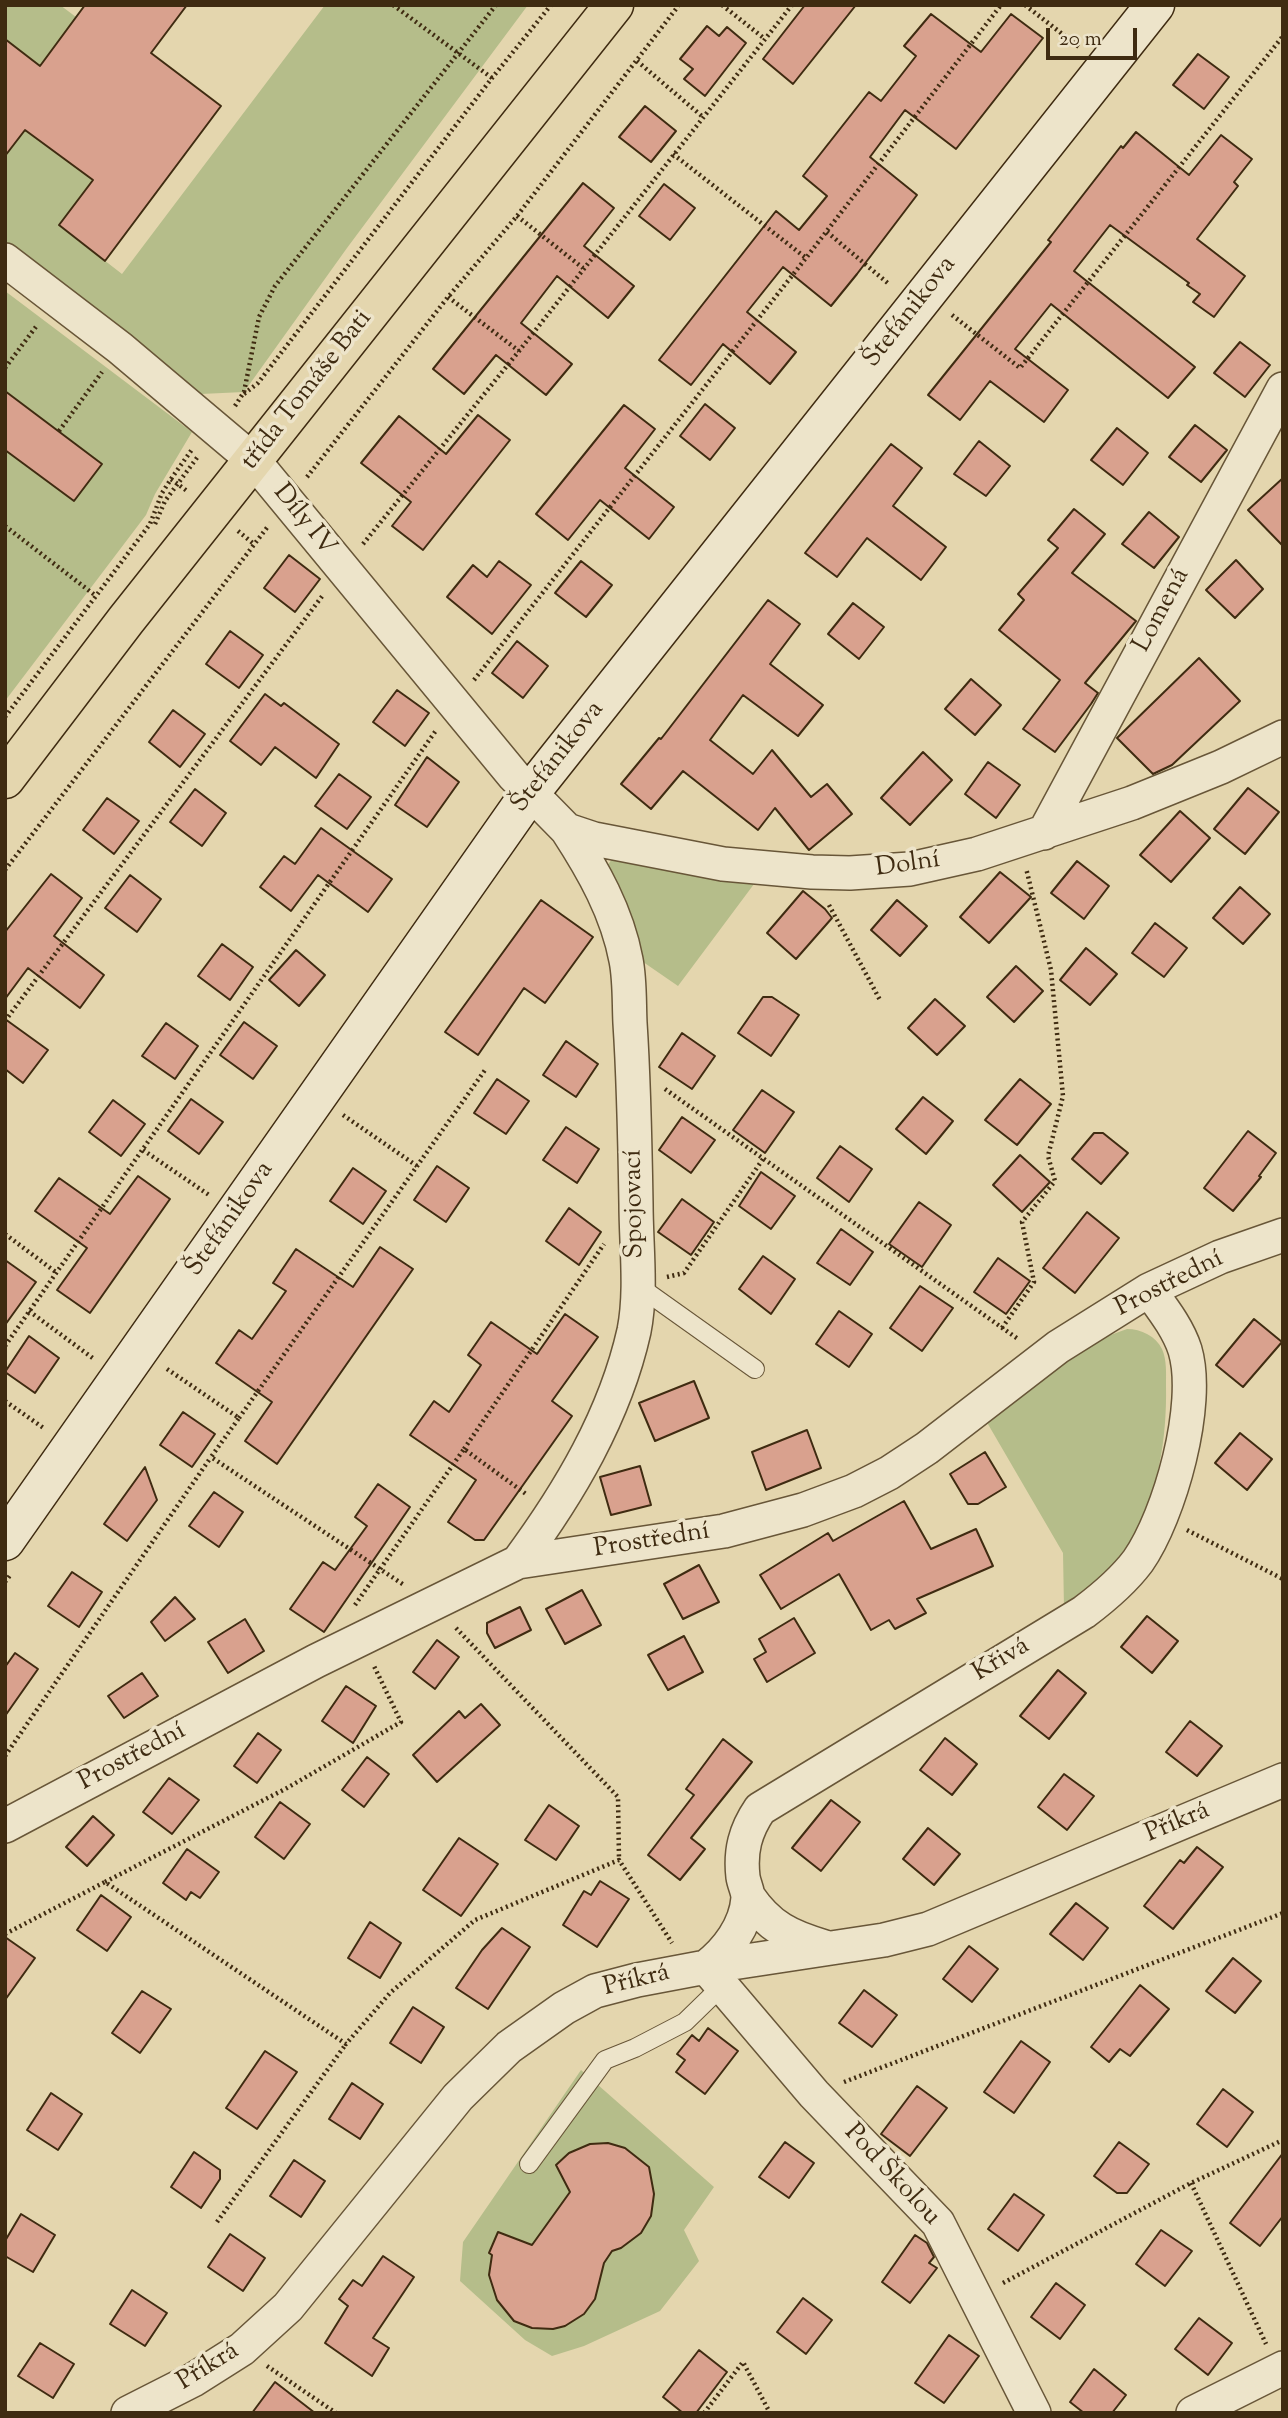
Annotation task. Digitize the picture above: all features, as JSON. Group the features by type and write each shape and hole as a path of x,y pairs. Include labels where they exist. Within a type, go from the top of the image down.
{"main road":[{"name":"třída Tomáše Bati","path":"5,779 127,620 614,5"}],"street":[{"name":"Štefánikova","path":"5,1541 530,793 1154,5"},
{"name":"Díly IV","path":"5,260 120,348 225,416 254,461 287,502 530,793"},
{"name":"Lomená","path":"1031,837 1283,390"},
{"name":"Dolní","path":"530,793 567,830 594,839 723,864 812,872 850,873 910,869 977,854 1132,803 1221,767 1283,737"},
{"name":"Spojovací","path":"518,1562 568,1490 597,1434 621,1375 634,1329 637,1285 633,1066 626,961 618,929 601,889 567,830"},
{"name":"Prostřední","path":"5,1826 361,1638 518,1562 724,1531 803,1510 854,1491 890,1473 927,1448 1044,1358 1149,1290 1220,1257 1283,1235"},
{"name":"Křivá","path":"706,1974 731,1942 743,1918 748,1896 742,1866 743,1843 750,1824 760,1809 1084,1612 1105,1597 1139,1560 1161,1517 1182,1445 1189,1377 1185,1349 1170,1320 1149,1290"},
{"name":"Příkrá","path":"128,2413 193,2380 242,2349 288,2307 458,2097 509,2047 564,2008 595,1992 637,1980 706,1974 928,1929 1283,1780"},
{"path":"748,1896 759,1913 779,1929 799,1940 829,1948"},
{"name":"Pod Školou","path":"706,1974 814,2094 938,2223 1034,2413"},
{"path":"1194,2413 1277,2362"}],"lane":[{"path":"637,1285 755,1369"},
{"path":"530,2164 605,2060 635,2048 684,2022 706,1974"}],"path":[{"path":"393,5 492,78"},
{"path":"225,416 242,396 259,317 275,286 496,5"},
{"path":"225,416 242,396 258,383 551,5"},
{"path":"5,870 287,502 448,297 517,216 679,5"},
{"path":"722,5 765,39"},
{"path":"5,1021 342,569 519,351 792,5"},
{"path":"5,1346 456,703 827,232 1001,5"},
{"path":"1025,5 1088,53"},
{"path":"942,307 1020,368 1283,36"},
{"path":"637,61 703,117"},
{"path":"673,153 806,258"},
{"path":"517,216 583,268"},
{"path":"827,232 899,292"},
{"path":"448,297 519,351"},
{"path":"5,368 56,299"},
{"path":"59,431 120,348"},
{"path":"5,526 102,601"},
{"path":"1002,1328 1034,1282 1021,1222 1055,1181 1048,1156 1063,1096 1051,970 1031,837"},
{"path":"812,872 880,1000"},
{"path":"633,1066 1044,1358"},
{"path":"239,1418 485,1070"},
{"path":"336,1110 418,1166"},
{"path":"143,1150 217,1200"},
{"path":"637,1285 684,1273 763,1159"},
{"path":"380,1569 613,1231 636,1217"},
{"path":"5,1234 57,1273"},
{"path":"29,1311 103,1365"},
{"path":"5,1401 55,1436"},
{"path":"464,1449 552,1513"},
{"path":"5,1756 212,1457"},
{"path":"1161,1517 1283,1579"},
{"path":"5,1934 287,1788 401,1721 361,1638"},
{"path":"217,2222 346,2044 390,1993 475,1920 618,1860 706,1974"},
{"path":"105,1882 346,2044"},
{"path":"814,2094 1283,1913"},
{"path":"977,2297 1191,2183 1283,2140"},
{"path":"1191,2183 1277,2362"},
{"path":"242,2349 336,2413"},
{"path":"704,2413 743,2362 770,2413"}],"green space":[{"path":"5,5 60,5 76,17 40,66 5,39"},
{"path":"325,5 528,5 347,248 244,392 201,394 5,242 5,128 25,130 165,84 59,225 122,274"},
{"path":"5,291 192,432 155,494 146,515 5,701"},
{"path":"612,859 760,876 678,986 633,955 607,866"},
{"path":"1127,1329 1138,1330 1152,1337 1159,1344 1165,1358 1165,1426 1159,1466 1141,1523 1126,1551 1101,1578 1064,1608 1063,1553 985,1419 1094,1341"},
{"path":"581,2070 714,2187 684,2230 699,2261 660,2311 584,2346 552,2356 525,2340 460,2281 463,2242"}],"building":[{"path":"85,5 187,5 151,53 221,106 105,261 59,225 93,180 25,130 5,156 5,39 40,66"},
{"path":"805,5 856,5 793,84 763,59"},
{"path":"931,14 981,52 1011,14 1043,38 956,149 905,110 870,157 917,195 857,274 831,306 783,267 747,312 796,352 770,384 723,344 691,385 659,360 776,211 799,230 827,196 803,176 869,92 881,101 916,56 904,46"},
{"path":"707,26 719,36 727,27 746,43 705,96 684,79 693,69 680,59"},
{"path":"1198,54 1229,77 1204,109 1173,85"},
{"path":"645,106 676,131 651,162 619,137"},
{"path":"1136,132 1189,175 1221,135 1252,159 1234,182 1238,186 1197,239 1245,276 1214,317 1193,302 1200,294 1187,285 1189,283 1110,225 1074,271 1195,367 1168,398 1051,304 1015,349 1068,390 1044,422 990,381 960,420 928,395 1051,242 1048,240 1121,146 1123,148"},
{"path":"583,183 614,208 584,246 634,286 608,318 557,276 521,323 572,364 546,395 496,355 464,394 433,369"},
{"path":"664,184 695,208 670,240 639,216"},
{"path":"1240,342 1270,365 1245,397 1214,373"},
{"path":"5,391 102,464 74,501 5,450"},
{"path":"705,404 735,428 710,460 680,436"},
{"path":"624,405 655,429 625,468 674,507 649,539 600,500 568,540 536,514"},
{"path":"478,415 510,440 423,550 392,526 411,502 361,463 399,416 446,454"},
{"path":"1195,425 1227,450 1201,482 1169,457"},
{"path":"1117,428 1148,453 1123,485 1091,460"},
{"path":"979,441 1010,466 986,496 954,474"},
{"path":"891,444 922,468 893,506 946,547 921,580 867,538 837,577 805,553"},
{"path":"1283,478 1283,546 1248,510"},
{"path":"1074,509 1105,534 1072,573 1136,621 1085,683 1098,693 1055,752 1023,729 1060,680 999,630 1024,600 1018,594 1058,548 1048,540"},
{"path":"1149,512 1179,537 1154,568 1122,544"},
{"path":"289,555 320,579 295,612 264,588"},
{"path":"1236,560 1263,589 1235,618 1206,590"},
{"path":"499,561 531,585 492,634 447,597 473,565 487,577"},
{"path":"581,561 612,585 586,617 555,593"},
{"path":"768,600 800,624 770,664 823,705 798,736 743,695 710,740 753,774 772,750 811,797 827,784 852,814 809,850 775,808 758,830 683,771 651,809 621,784 659,738 661,739"},
{"path":"853,603 884,627 859,659 828,634"},
{"path":"230,631 263,655 239,688 206,664"},
{"path":"517,641 548,666 523,698 492,673"},
{"path":"1199,658 1240,701 1172,765 1153,774 1117,738"},
{"path":"971,679 1001,705 975,735 945,709"},
{"path":"397,690 429,713 405,746 373,722"},
{"path":"265,694 281,706 284,703 339,744 316,778 275,747 261,765 230,741"},
{"path":"173,710 205,734 180,767 149,742"},
{"path":"923,752 952,780 910,825 881,798"},
{"path":"427,757 459,782 427,827 395,805"},
{"path":"988,762 1020,785 996,818 965,794"},
{"path":"339,774 371,797 347,829 315,806"},
{"path":"1248,788 1279,812 1245,854 1214,829"},
{"path":"195,789 226,813 202,846 170,822"},
{"path":"107,798 139,821 114,854 83,830"},
{"path":"1180,811 1210,838 1171,882 1140,855"},
{"path":"321,828 392,879 368,912 318,875 291,911 260,887 284,856 295,864"},
{"path":"1077,861 1109,886 1084,919 1051,893"},
{"path":"1000,872 1031,897 989,943 960,917"},
{"path":"51,874 82,898 54,936 104,975 80,1008 28,968 5,999 5,932"},
{"path":"130,875 161,899 137,932 105,908"},
{"path":"1240,887 1270,914 1243,944 1213,918"},
{"path":"803,891 832,918 796,959 767,933"},
{"path":"541,900 593,937 545,1003 524,988 478,1055 445,1032"},
{"path":"897,900 927,926 900,956 871,930"},
{"path":"1155,923 1187,948 1164,977 1132,953"},
{"path":"222,944 253,967 230,1000 198,976"},
{"path":"1086,948 1117,974 1090,1005 1060,980"},
{"path":"296,950 325,975 299,1006 269,980"},
{"path":"1016,966 1043,991 1014,1022 987,997"},
{"path":"763,997 772,997 799,1015 771,1056 738,1033"},
{"path":"935,999 965,1026 937,1055 908,1028"},
{"path":"5,1019 48,1050 23,1083 5,1069"},
{"path":"244,1022 277,1046 253,1079 220,1055"},
{"path":"166,1023 198,1046 175,1079 142,1056"},
{"path":"682,1033 715,1056 692,1089 659,1067"},
{"path":"566,1041 598,1064 576,1097 543,1075"},
{"path":"497,1079 529,1101 506,1134 474,1113"},
{"path":"1020,1079 1051,1104 1017,1145 985,1120"},
{"path":"762,1090 794,1112 765,1153 733,1130"},
{"path":"923,1097 953,1121 926,1154 896,1129"},
{"path":"191,1099 223,1122 199,1154 168,1131"},
{"path":"113,1100 145,1124 121,1156 89,1132"},
{"path":"682,1117 715,1140 691,1173 659,1150"},
{"path":"566,1127 599,1149 577,1183 543,1160"},
{"path":"1248,1131 1276,1153 1259,1176 1261,1177 1233,1211 1204,1188"},
{"path":"1094,1133 1103,1133 1128,1153 1101,1184 1072,1159"},
{"path":"840,1146 872,1169 849,1202 817,1178"},
{"path":"1020,1155 1050,1182 1022,1212 993,1185"},
{"path":"437,1166 469,1188 446,1222 414,1200"},
{"path":"353,1168 386,1191 363,1224 330,1201"},
{"path":"761,1172 795,1196 771,1229 739,1206"},
{"path":"138,1176 170,1199 90,1313 57,1290 87,1248 35,1211 59,1178 110,1214"},
{"path":"682,1199 714,1222 691,1255 658,1232"},
{"path":"919,1202 951,1225 922,1267 889,1244"},
{"path":"569,1208 601,1232 579,1265 546,1241"},
{"path":"1087,1212 1119,1238 1075,1293 1043,1268"},
{"path":"841,1229 873,1252 850,1285 817,1263"},
{"path":"380,1247 413,1269 277,1464 245,1441 272,1402 216,1363 239,1330 252,1339 286,1291 273,1283 296,1249 353,1287"},
{"path":"763,1256 795,1279 771,1314 739,1289"},
{"path":"998,1258 1030,1281 1006,1314 974,1292"},
{"path":"5,1260 36,1282 5,1325"},
{"path":"920,1286 953,1308 922,1351 890,1328"},
{"path":"839,1311 872,1334 849,1367 816,1344"},
{"path":"565,1314 598,1337 552,1401 572,1416 484,1540 475,1540 448,1522 476,1480 410,1435 434,1401 449,1412 481,1365 468,1355 491,1322 537,1354"},
{"path":"1254,1319 1282,1342 1243,1387 1216,1365"},
{"path":"29,1336 59,1358 35,1393 5,1372"},
{"path":"694,1381 709,1418 655,1441 639,1403"},
{"path":"183,1412 215,1434 192,1467 160,1445"},
{"path":"807,1430 821,1468 766,1490 752,1452"},
{"path":"1240,1433 1272,1459 1247,1490 1215,1463"},
{"path":"985,1452 1006,1487 978,1504 968,1504 950,1474"},
{"path":"640,1466 651,1505 611,1515 600,1477"},
{"path":"145,1467 157,1500 127,1541 104,1524"},
{"path":"378,1484 410,1507 324,1632 290,1609 323,1562 335,1570 367,1526 355,1517"},
{"path":"214,1492 243,1512 219,1547 189,1526"},
{"path":"904,1501 931,1549 976,1529 993,1566 917,1599 926,1613 895,1629 889,1620 871,1630 839,1574 781,1609 760,1575 828,1533 833,1541"},
{"path":"699,1565 719,1602 683,1619 664,1584"},
{"path":"72,1572 102,1592 79,1627 48,1606"},
{"path":"582,1590 601,1625 565,1644 546,1609"},
{"path":"175,1597 195,1619 165,1641 151,1622"},
{"path":"520,1607 531,1630 495,1648 487,1633 487,1623"},
{"path":"1147,1616 1178,1641 1152,1673 1121,1647"},
{"path":"794,1618 815,1653 767,1682 754,1659 766,1652 759,1639"},
{"path":"245,1619 264,1651 228,1673 208,1642"},
{"path":"684,1636 703,1672 668,1690 648,1655"},
{"path":"437,1640 459,1657 435,1689 413,1672"},
{"path":"15,1653 38,1669 5,1716 5,1667"},
{"path":"1058,1670 1086,1693 1049,1739 1020,1716"},
{"path":"142,1673 158,1696 124,1718 108,1696"},
{"path":"346,1686 376,1706 353,1743 322,1721"},
{"path":"481,1704 500,1725 437,1782 413,1755 459,1711 465,1718"},
{"path":"1190,1721 1222,1746 1197,1776 1166,1752"},
{"path":"258,1733 281,1750 257,1783 234,1766"},
{"path":"945,1738 977,1764 952,1795 920,1770"},
{"path":"723,1739 752,1762 691,1838 705,1849 680,1880 648,1855 694,1795 686,1789"},
{"path":"367,1757 389,1774 364,1807 342,1790"},
{"path":"1064,1774 1094,1796 1067,1830 1038,1807"},
{"path":"169,1778 199,1800 172,1834 143,1812"},
{"path":"831,1800 860,1822 821,1871 792,1848"},
{"path":"280,1802 310,1824 284,1859 255,1837"},
{"path":"549,1805 579,1826 556,1860 525,1840"},
{"path":"93,1816 114,1835 87,1866 66,1847"},
{"path":"928,1828 960,1854 934,1885 903,1859"},
{"path":"459,1838 498,1864 461,1916 423,1890"},
{"path":"1197,1847 1223,1867 1173,1929 1144,1906 1180,1860 1184,1863"},
{"path":"187,1849 219,1872 200,1898 191,1892 186,1900 163,1883"},
{"path":"600,1881 629,1899 597,1947 563,1925 584,1891 591,1895"},
{"path":"101,1895 131,1917 107,1951 77,1930"},
{"path":"1076,1903 1108,1928 1083,1960 1050,1934"},
{"path":"370,1922 401,1943 380,1978 348,1958"},
{"path":"502,1928 530,1947 488,2009 456,1988 482,1950"},
{"path":"5,1937 35,1958 5,2000"},
{"path":"969,1946 998,1969 972,2002 943,1979"},
{"path":"1233,1958 1261,1981 1235,2013 1206,1991"},
{"path":"1140,1985 1169,2009 1130,2056 1120,2049 1109,2062 1091,2047"},
{"path":"864,1990 897,2015 872,2047 839,2023"},
{"path":"142,1991 171,2009 140,2053 112,2033"},
{"path":"413,2007 444,2027 421,2063 390,2043"},
{"path":"708,2028 738,2051 705,2094 676,2072 685,2060 677,2054 692,2035 699,2041"},
{"path":"1021,2041 1050,2062 1014,2113 984,2092"},
{"path":"265,2051 297,2072 257,2129 226,2108"},
{"path":"352,2083 383,2104 360,2139 329,2119"},
{"path":"917,2086 947,2108 910,2156 881,2134"},
{"path":"1223,2089 1253,2112 1227,2147 1197,2124"},
{"path":"51,2093 82,2114 58,2150 27,2130"},
{"path":"785,2142 814,2163 789,2198 759,2177"},
{"path":"1119,2142 1149,2164 1127,2193 1117,2193 1094,2176"},
{"path":"608,2143 625,2148 649,2167 654,2194 651,2216 641,2233 621,2248 612,2251 604,2263 595,2299 584,2314 565,2326 553,2329 532,2328 514,2321 497,2300 489,2275 492,2255 489,2253 498,2232 532,2245 570,2192 556,2165 569,2153 590,2144"},
{"path":"194,2152 220,2170 220,2179 201,2208 171,2187"},
{"path":"1283,2153 1283,2216 1260,2246 1230,2223"},
{"path":"294,2160 325,2181 301,2217 270,2196"},
{"path":"1014,2194 1044,2215 1018,2251 988,2229"},
{"path":"21,2214 55,2235 33,2272 5,2256 5,2241"},
{"path":"1161,2230 1192,2251 1165,2286 1136,2264"},
{"path":"230,2234 265,2258 243,2291 208,2267"},
{"path":"915,2235 927,2243 934,2257 929,2263 937,2268 910,2303 882,2282"},
{"path":"383,2256 414,2277 373,2338 389,2348 372,2376 325,2343 348,2306 339,2299 353,2280 362,2286"},
{"path":"1056,2283 1085,2305 1060,2339 1031,2317"},
{"path":"132,2290 167,2313 145,2346 110,2324"},
{"path":"803,2298 832,2320 806,2354 777,2332"},
{"path":"1199,2318 1232,2343 1208,2375 1175,2349"},
{"path":"949,2335 979,2356 944,2403 915,2383"},
{"path":"40,2343 74,2364 53,2398 18,2376"},
{"path":"699,2350 727,2372 696,2413 683,2413 663,2397"},
{"path":"1094,2369 1126,2395 1112,2413 1084,2413 1070,2402"},
{"path":"275,2382 315,2413 252,2413"}]}
